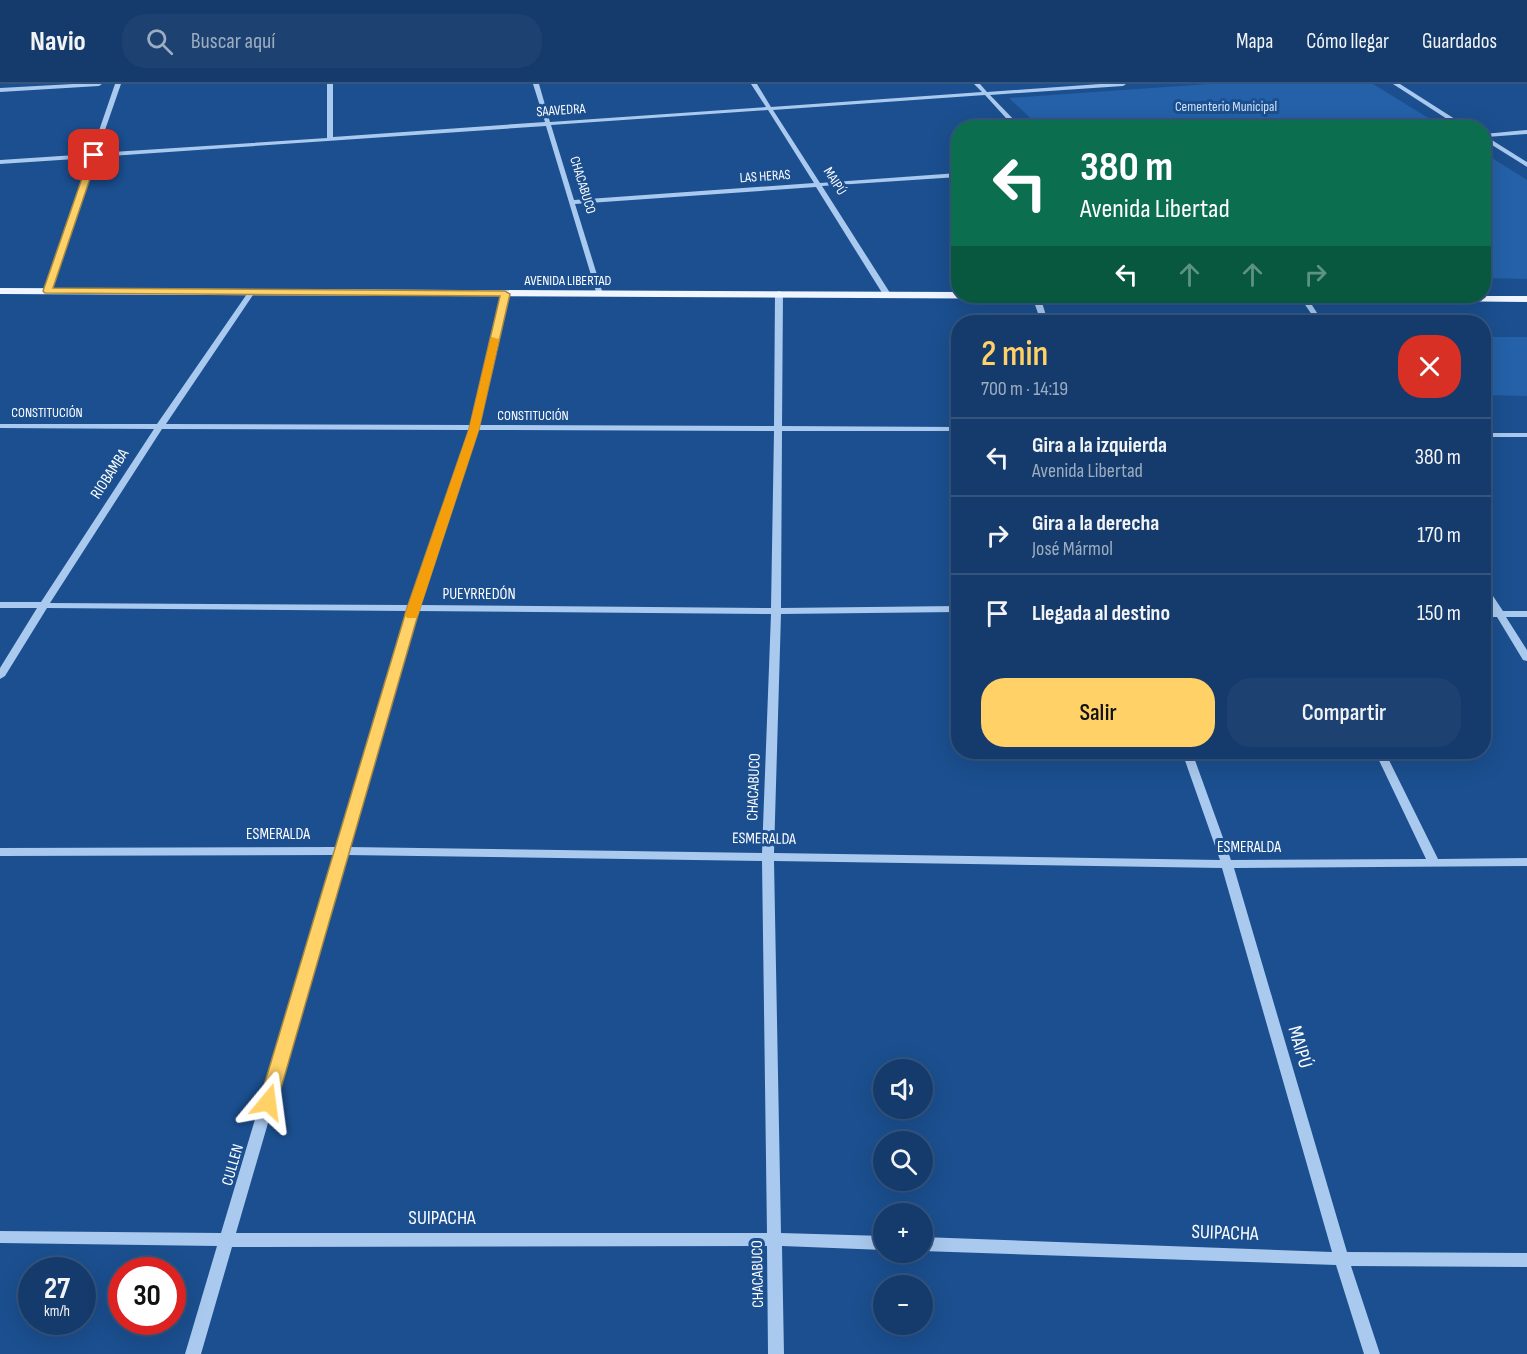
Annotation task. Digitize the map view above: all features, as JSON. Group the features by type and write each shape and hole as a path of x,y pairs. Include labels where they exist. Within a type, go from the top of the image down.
{"main road":[{"name":"AVENIDA LIBERTAD","path":"0,291 778,293 951,296"},
{"path":"1491,299 1527,299"}],"street":[{"path":"0,90 99,84"},
{"path":"48,291 118,84"},
{"path":"330,84 330,139"},
{"name":"CHACABUCO","path":"536,84 600,294"},
{"name":"MAIPÚ","path":"754,84 888,296"},
{"path":"977,84 1011,120"},
{"name":"SAAVEDRA","path":"0,162 1123,84"},
{"path":"1396,84 1453,120"},
{"path":"1491,136 1527,132"},
{"path":"1491,142 1527,165"},
{"name":"LAS HERAS","path":"572,202 951,175"},
{"name":"RIOBAMBA","path":"0,676 43,605 159,426 251,292"},
{"name":"CHACABUCO","path":"776,1354 768,856 776,611 778,293"},
{"name":"CULLEN","path":"193,1354 413,608 474,429 505,294"},
{"name":"CONSTITUCIÓN","path":"0,426 951,429"},
{"path":"1491,435 1527,435"},
{"path":"1491,602 1527,658"},
{"name":"PUEYRREDÓN","path":"0,605 776,611 951,609"},
{"path":"1491,614 1527,615"},
{"name":"MAIPÚ","path":"1190,759 1227,864 1341,1258 1372,1354"},
{"path":"1383,759 1433,861"},
{"name":"ESMERALDA","path":"0,852 342,851 1227,864 1527,862"},
{"name":"SUIPACHA","path":"0,1237 228,1240 773,1239 873,1243"},
{"name":"SUIPACHA","path":"933,1244 1341,1258 1527,1260"}],"green space":[{"name":"Cementerio Municipal","path":"1208,84 1373,84 1432,120 1033,120 1009,98"},
{"path":"1491,157 1527,180 1527,279 1491,278"},
{"path":"1491,337 1527,337 1527,396 1491,395"}],"slow traffic":[{"path":"411,615 474,429 495,339"}],"route":[{"path":"94,155 48,291 505,294 474,429 413,608 268,1102"}]}
